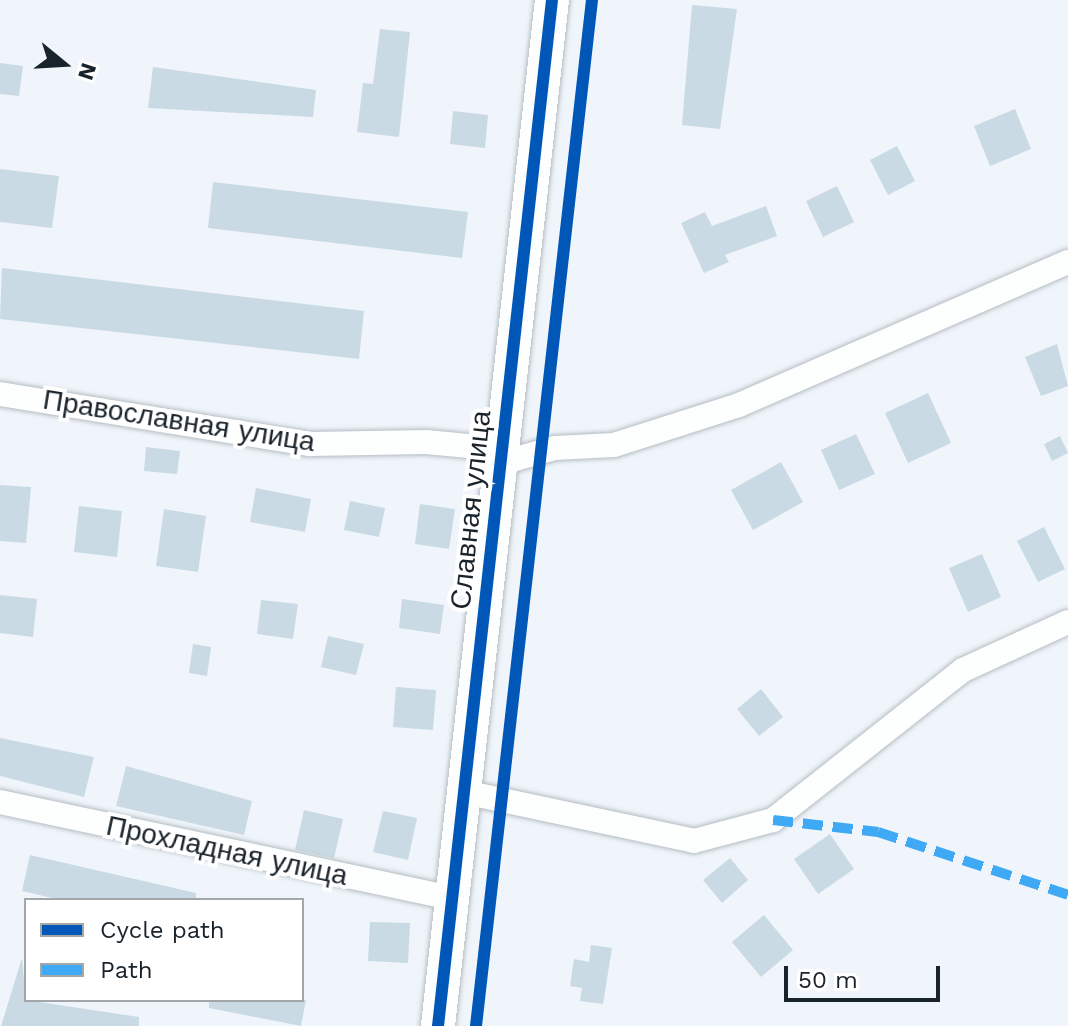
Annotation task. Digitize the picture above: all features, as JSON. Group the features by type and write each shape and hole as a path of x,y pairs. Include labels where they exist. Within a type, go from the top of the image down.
{"street":[{"name":"Славная улица","path":"438,1026 455,899 464,792 552,0"},
{"path":"502,456 555,448 614,445 739,405 1068,262"},
{"name":"Православная улица","path":"0,394 310,444 426,442 502,456"},
{"path":"464,792 694,841 773,820 963,670 1068,622"},
{"name":"Прохладная улица","path":"0,802 455,899"}],"building":[{"path":"692,5 737,9 720,129 682,125"},
{"path":"380,29 410,32 399,137 357,132 363,83 373,84"},
{"path":"0,63 23,66 19,96 0,94"},
{"path":"153,67 316,90 313,117 148,108"},
{"path":"1015,109 1031,149 990,166 974,126"},
{"path":"453,111 488,115 485,148 450,144"},
{"path":"897,146 915,181 888,195 870,160"},
{"path":"0,169 59,176 52,228 0,222"},
{"path":"213,182 468,212 462,258 208,228"},
{"path":"837,186 854,222 823,237 806,201"},
{"path":"766,206 777,236 725,255 729,262 704,273 681,223 705,212 712,226"},
{"path":"2,268 364,311 359,359 0,319"},
{"path":"1057,344 1068,386 1041,396 1025,357"},
{"path":"928,393 951,443 908,463 885,413"},
{"path":"856,434 875,474 839,490 821,450"},
{"path":"1060,436 1068,453 1052,461 1044,444"},
{"path":"146,447 180,451 177,474 144,471"},
{"path":"781,462 803,502 753,530 731,490"},
{"path":"0,485 31,487 26,543 0,541"},
{"path":"256,488 311,499 305,532 250,522"},
{"path":"350,501 385,508 379,537 344,530"},
{"path":"420,504 455,509 449,549 415,544"},
{"path":"79,506 122,511 117,557 74,552"},
{"path":"164,509 206,516 198,572 156,566"},
{"path":"1044,527 1065,569 1038,582 1017,541"},
{"path":"982,554 1001,597 968,612 949,568"},
{"path":"0,595 37,599 33,637 0,633"},
{"path":"402,599 444,605 440,634 399,628"},
{"path":"261,600 298,604 293,639 257,634"},
{"path":"328,636 364,644 356,675 321,667"},
{"path":"193,644 211,647 207,676 189,673"},
{"path":"396,687 436,690 433,730 393,727"},
{"path":"761,689 783,717 759,736 737,709"},
{"path":"0,738 94,757 84,797 0,776"},
{"path":"126,766 252,801 244,835 116,806"},
{"path":"304,810 343,819 334,858 295,850"},
{"path":"383,811 417,818 408,860 373,852"},
{"path":"830,834 854,869 818,894 794,859"},
{"path":"30,855 196,893 196,898 52,898 22,891"},
{"path":"730,858 748,880 722,903 703,880"},
{"path":"764,915 793,950 761,977 732,942"},
{"path":"370,922 410,923 408,963 368,961"},
{"path":"591,945 612,948 603,1004 580,1001 582,988 570,986 574,959 589,962"},
{"path":"22,958 24,1002 139,1017 139,1026 1,1026"},
{"path":"306,1000 301,1026 209,1008 209,1002"}],"marked path":[{"path":"773,820 878,832 1068,895"}],"cycle path":[{"path":"438,1026 552,0"},
{"path":"476,1026 592,0"}]}
